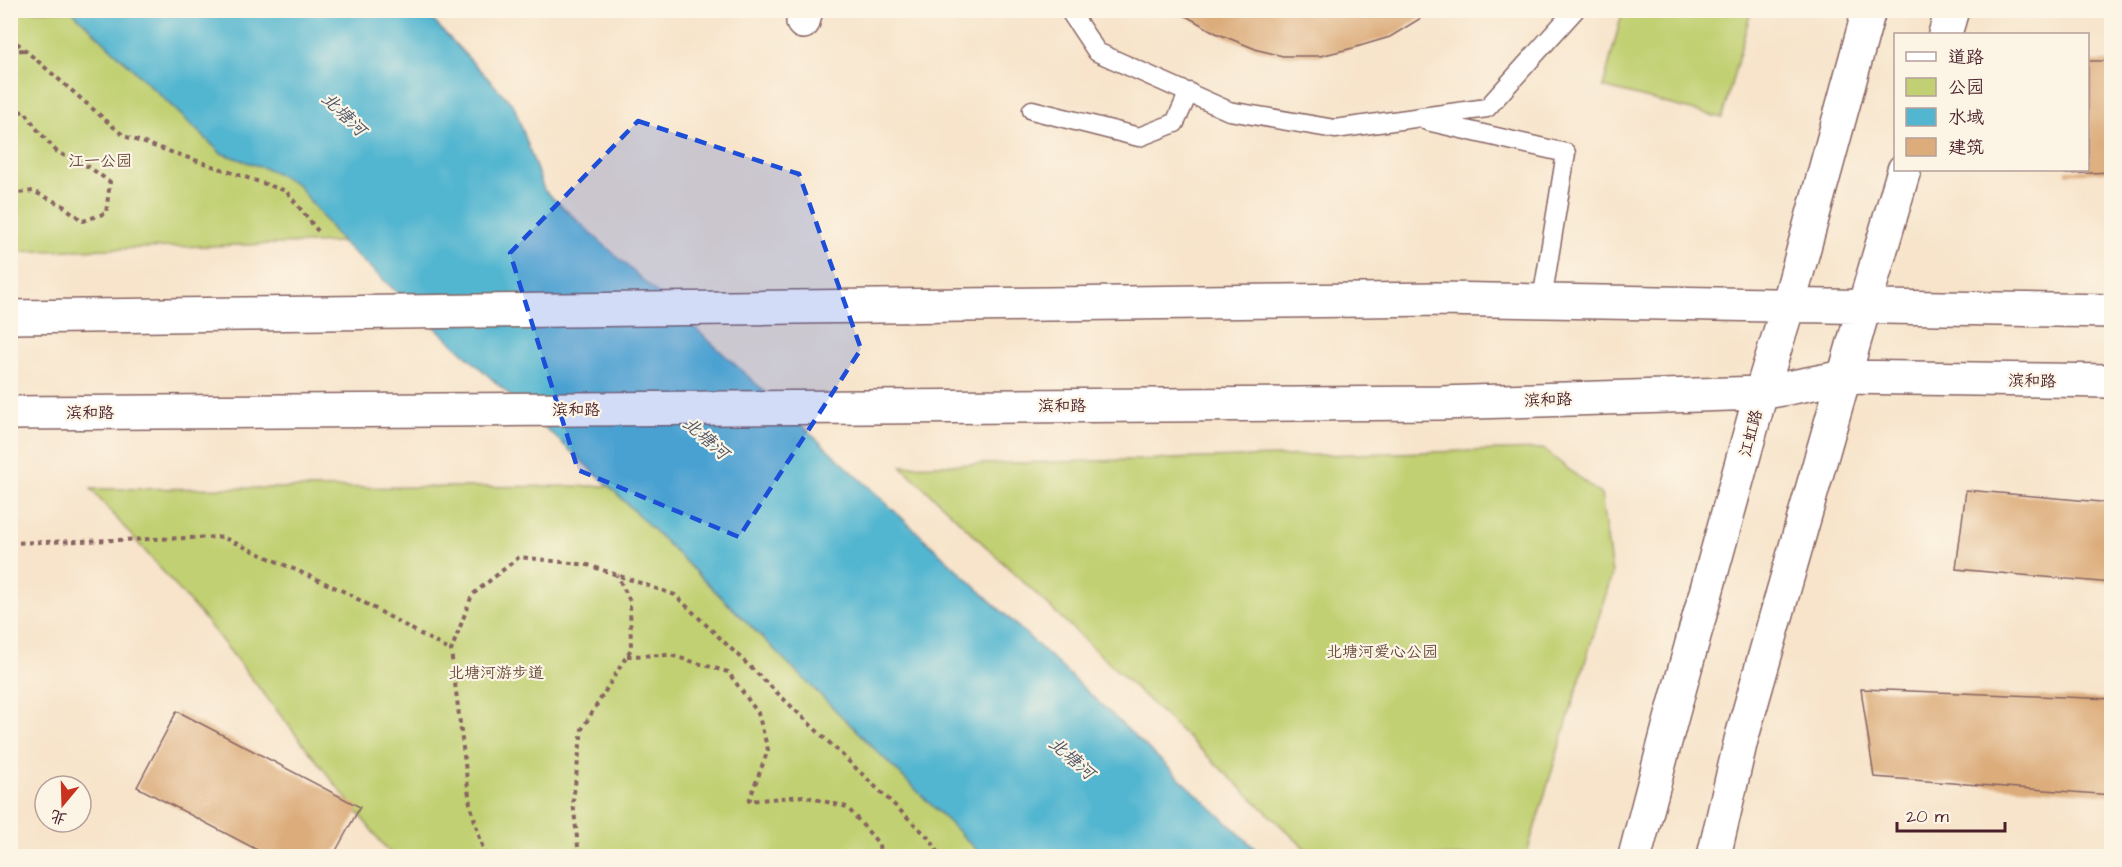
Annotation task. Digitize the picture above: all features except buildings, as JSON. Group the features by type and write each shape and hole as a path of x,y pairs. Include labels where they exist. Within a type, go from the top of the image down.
{"main road":[{"name":"江虹路","path":"1635,856 1761,393 1788,306 1869,10"},
{"path":"1944,33 1952,10"},
{"path":"1714,856 1742,740 1904,171"},
{"path":"10,317 1438,299 2112,311"},
{"name":"滨和路","path":"10,413 1441,403 1761,393 1844,377 2112,381"}],"lane":[{"path":"1069,10 1097,52 1229,111 1335,129 1487,108 1575,10"},
{"path":"1032,110 1139,137 1175,123 1189,93"},
{"path":"1414,118 1566,153 1542,300"}],"path":[{"path":"10,37 124,136 286,191 318,231"},
{"path":"10,51 26,50"},
{"path":"10,114 25,111 57,152 89,167 110,182 106,213 83,221 62,205 33,191 10,194"},
{"path":"10,543 222,537 345,592 451,651"},
{"path":"485,856 470,804 451,651 472,594 519,557 588,565 675,595 931,840 939,856"},
{"path":"579,856 573,801 582,729 631,649 630,601 617,575"},
{"path":"627,656 670,655 728,672 758,713 768,750 749,801 802,796 847,807 879,844 880,856"}],"highlighted area":[{"path":"638,121 799,174 861,349 739,537 578,470 510,253"}],"green space":[{"path":"1623,10 1751,11 1722,118 1603,87"},
{"name":"江一公园","path":"10,11 72,11 221,153 270,170 297,184 342,242 11,252"},
{"name":"北塘河爱心公园","path":"1543,449 1601,495 1612,574 1526,856 1313,856 901,466"},
{"name":"北塘河游步道","path":"609,486 983,856 392,856 207,622 91,489"}],"water":[{"name":"北塘河","path":"72,11 424,11 514,106 544,190 857,476 1263,856 983,856 609,486 342,242 297,184 270,170 221,153"}]}
